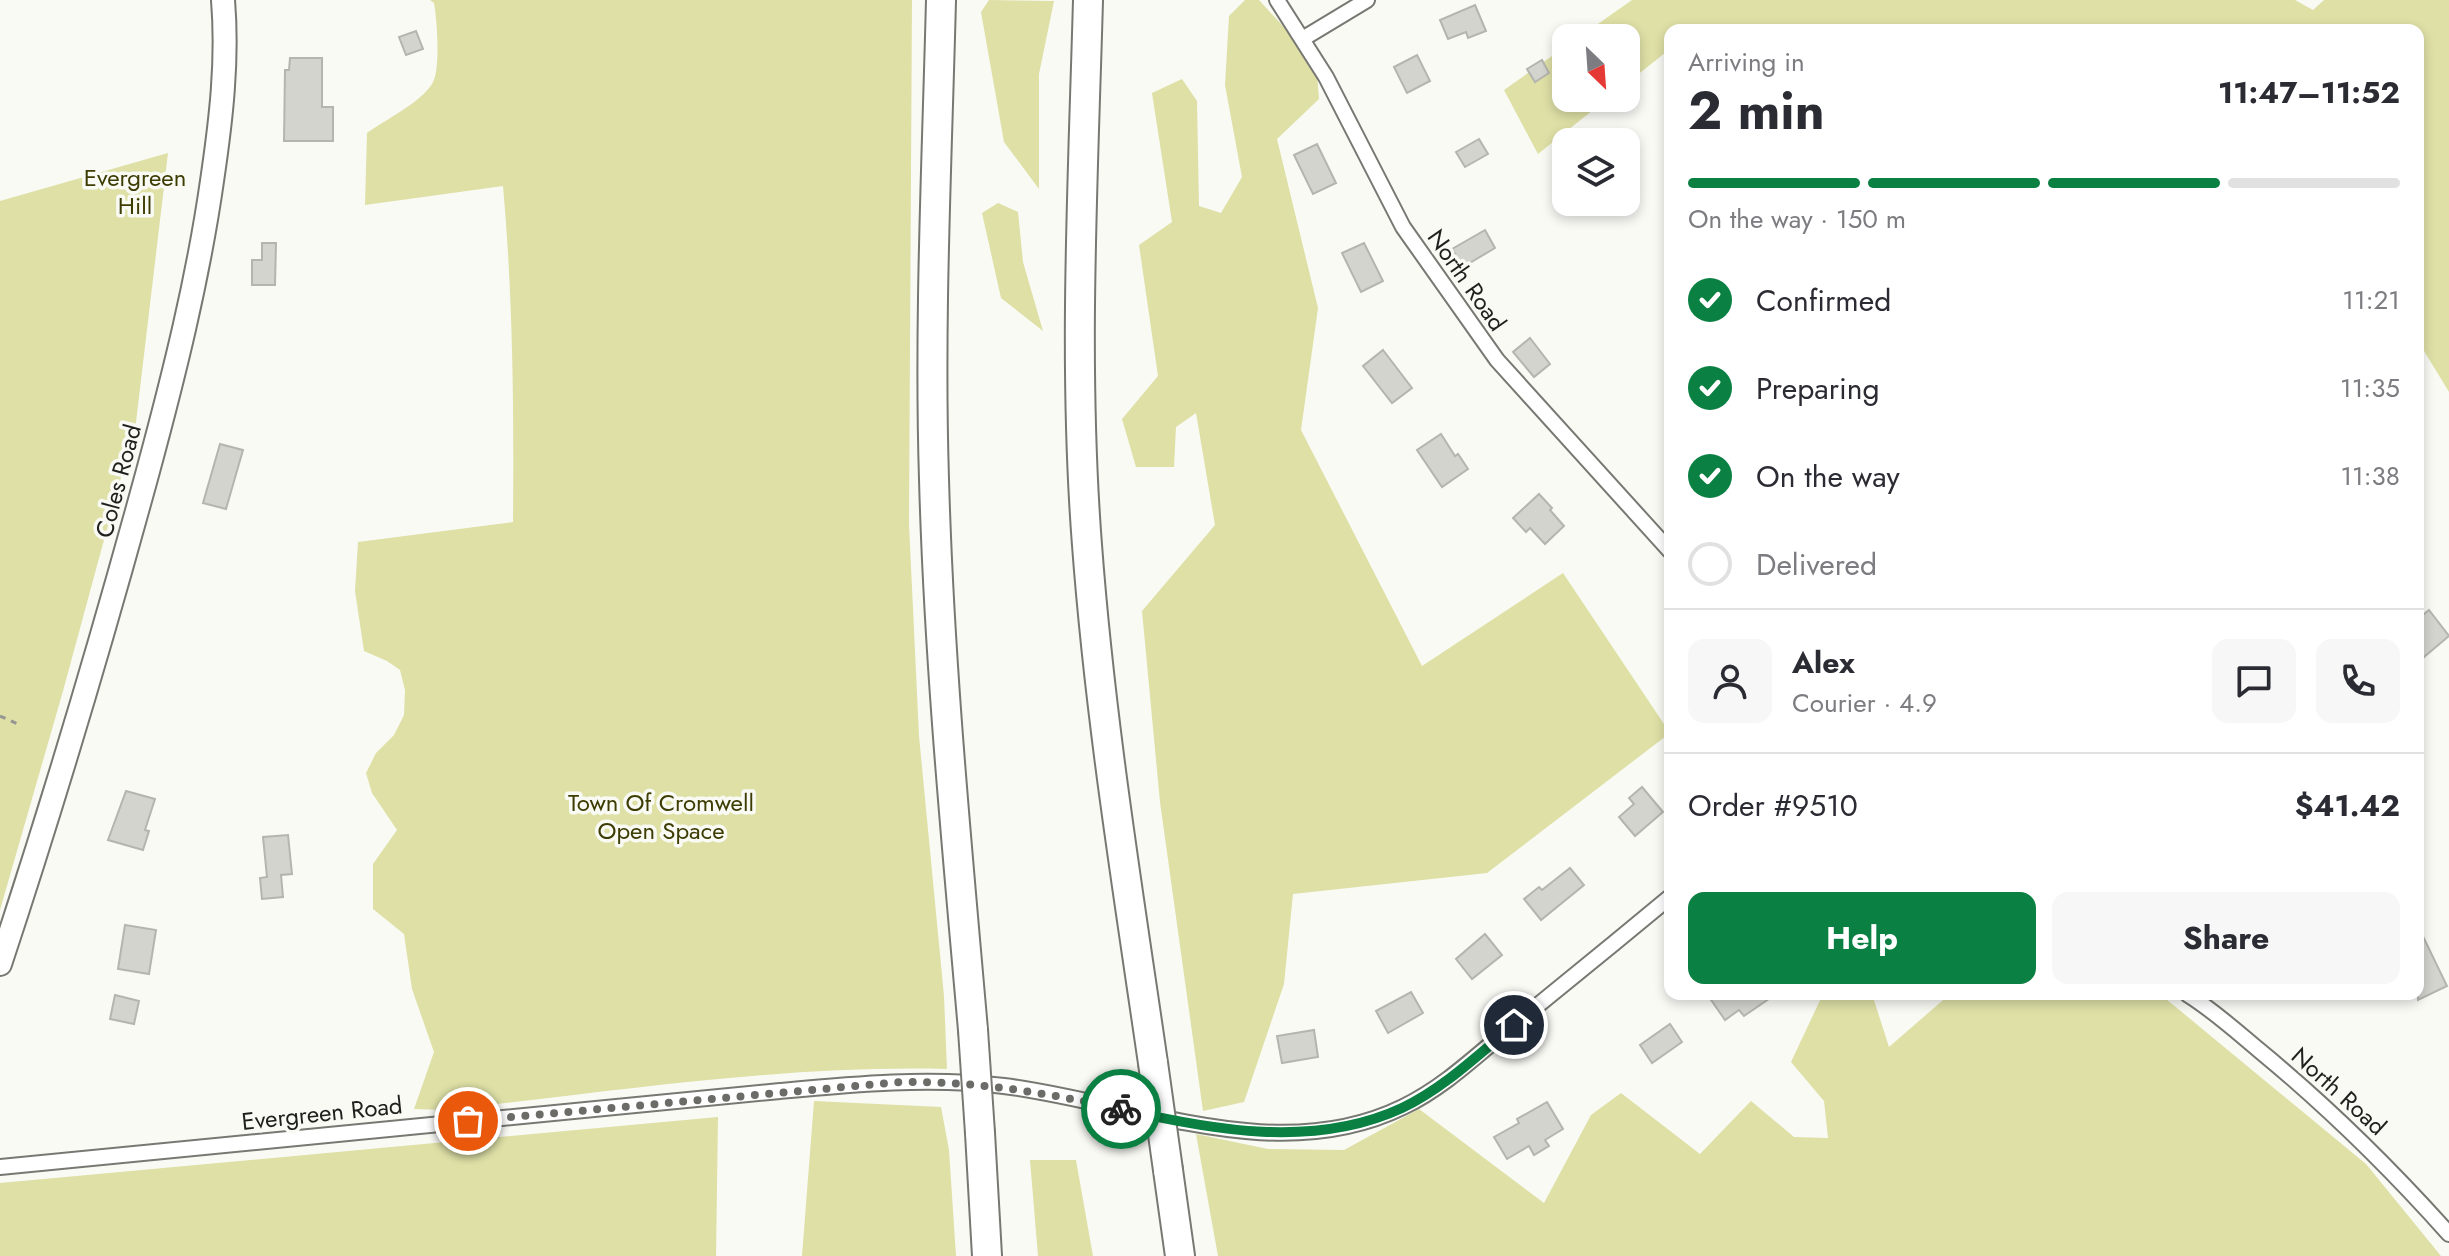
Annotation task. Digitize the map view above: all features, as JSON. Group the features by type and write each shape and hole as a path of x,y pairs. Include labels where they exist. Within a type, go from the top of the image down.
{"highway":[{"path":"941,0 932,355 934,493 944,684 973,1030 987,1256"},
{"path":"1088,0 1080,332 1086,532 1105,722 1180,1256"}],"street":[{"name":"Coles Road","path":"0,964 49,817 108,620 181,351 207,217 224,101 226,30 223,0"},
{"name":"North Road","path":"1277,0 1304,38 1345,111 1403,227 1497,360 1664,544"},
{"path":"1304,38 1367,0"},
{"name":"Evergreen Road","path":"0,1167 764,1092 900,1082 964,1082 1006,1086 1164,1119 1225,1128 1284,1132 1329,1129 1385,1115 1431,1091 1664,902"},
{"name":"North Road","path":"2195,1000 2226,1022 2385,1163 2449,1234"}],"path":[{"path":"0,716 20,725"}],"green space":[{"name":"Town Of Cromwell Open Space","path":"430,0 912,0 909,524 919,736 944,996 947,1069 758,1075 444,1110 414,1109 434,1052 412,989 404,934 373,909 373,864 397,830 372,793 366,773 376,753 394,735 404,715 405,690 400,670 364,651 355,591 358,542 513,522 512,354 503,186 365,205 367,133 419,98 435,77 437,32 434,3"},
{"path":"989,0 1054,1 1039,74 1039,189 1004,142 981,12"},
{"path":"1245,0 1259,0 1316,62 1319,99 1277,139 1318,308 1301,430 1422,666 1563,573 1664,724 1664,738 1487,873 1293,894 1284,984 1244,1102 1203,1111 1160,802 1142,611 1215,525 1196,413 1176,427 1174,467 1136,467 1122,419 1158,376 1139,245 1172,222 1152,93 1182,79 1197,101 1199,206 1221,213 1242,177 1225,85 1229,16"},
{"path":"1632,0 2295,0 2313,10 2324,0 2449,0 2449,392 2424,351 2424,24 1664,24 1664,54 1640,73 1640,24 1598,24"},
{"path":"1552,56 1552,112 1590,112 1570,128 1552,128 1552,143 1538,154 1504,90"},
{"name":"Evergreen Hill","path":"168,153 136,422 0,910 0,201"},
{"path":"998,203 1018,212 1023,262 1043,331 1001,298 982,213"},
{"path":"1820,1000 1874,1000 1889,1047 1943,1000 2167,1000 2366,1164 2441,1256 1218,1256 1196,1134 1268,1149 1344,1150 1419,1109 1544,1203 1591,1115 1621,1093 1700,1154 1751,1101 1794,1137 1828,1138 1824,1101 1791,1062"},
{"path":"814,1101 941,1107 949,1150 956,1256 802,1256"},
{"path":"718,1117 716,1256 0,1256 0,1183"},
{"path":"1030,1160 1076,1160 1093,1256 1038,1256"}],"building":[{"path":"1475,5 1486,31 1468,38 1466,32 1448,39 1440,20"},
{"path":"416,31 423,49 406,55 399,37"},
{"path":"1417,55 1430,81 1407,93 1394,67"},
{"path":"290,58 322,58 322,107 333,107 333,141 284,141 285,70 289,70"},
{"path":"1542,60 1549,73 1535,82 1527,69"},
{"path":"1479,139 1488,154 1465,167 1456,152"},
{"path":"1317,144 1336,183 1313,194 1294,155"},
{"path":"1485,230 1495,248 1463,267 1452,249"},
{"path":"262,243 276,243 275,285 252,285 252,260 262,260"},
{"path":"1364,243 1383,281 1361,292 1342,253"},
{"path":"1530,338 1550,364 1534,377 1513,352"},
{"path":"1383,350 1412,388 1392,403 1363,366"},
{"path":"1441,434 1468,469 1442,487 1417,450"},
{"path":"220,444 243,450 226,509 203,503"},
{"path":"1539,494 1564,526 1545,544 1530,528 1526,532 1513,518"},
{"path":"2429,610 2449,636 2424,657 2424,614"},
{"path":"1642,787 1663,812 1635,836 1619,817 1634,804 1629,798"},
{"path":"126,791 155,799 145,830 149,831 143,850 108,840"},
{"path":"288,835 292,874 281,875 283,897 262,899 260,878 267,877 263,837"},
{"path":"1570,868 1584,885 1541,920 1524,899 1539,887 1542,890"},
{"path":"125,925 156,930 149,974 118,969"},
{"path":"1485,934 1502,955 1472,979 1456,959"},
{"path":"2424,938 2447,986 2424,997"},
{"path":"1411,992 1423,1013 1388,1033 1376,1011"},
{"path":"115,995 139,1001 134,1024 110,1019"},
{"path":"1711,1000 1767,1000 1744,1016 1739,1010 1725,1020"},
{"path":"1670,1024 1682,1042 1652,1063 1640,1045"},
{"path":"1314,1030 1318,1057 1282,1063 1277,1036"},
{"path":"1547,1102 1563,1129 1545,1140 1549,1146 1534,1155 1529,1146 1507,1159 1494,1137"}],"way so far":[{"path":"468,1121 900,1082 964,1082 1006,1086 1121,1109"}],"route":[{"path":"1121,1109 1181,1122 1262,1131 1304,1131 1351,1125 1385,1115 1420,1098 1514,1025"}]}
